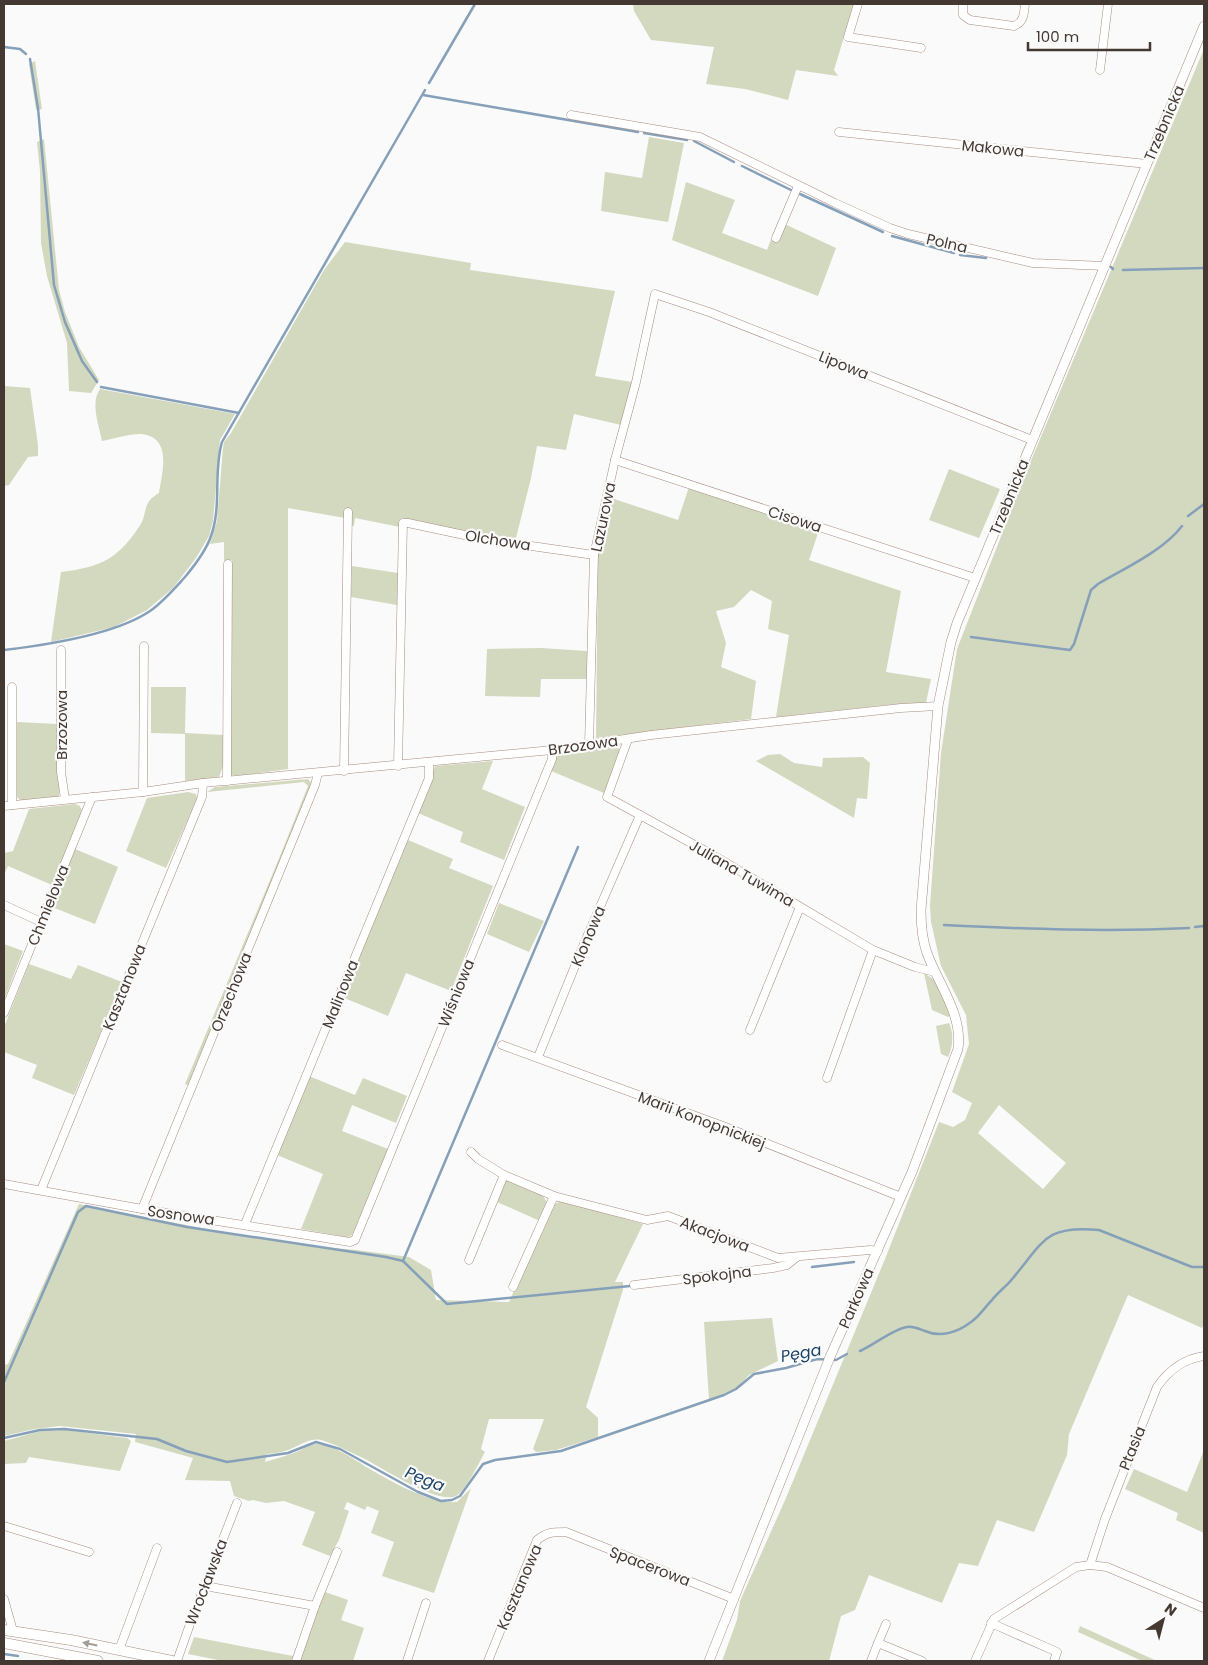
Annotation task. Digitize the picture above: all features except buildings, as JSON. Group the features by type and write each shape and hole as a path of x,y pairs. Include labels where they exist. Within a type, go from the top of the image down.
{"main road":[{"path":"8,1630 172,1661"},
{"path":"4,1642 98,1661"}],"street":[{"path":"858,4 848,37 921,48"},
{"path":"963,4 963,15 970,20 1014,26 1019,24 1024,17 1025,4"},
{"path":"1100,70 1108,4"},
{"name":"Trzebnicka","path":"943,988 923,938 921,898 938,706 951,642 975,578 1204,26"},
{"name":"Polna","path":"570,115 700,137 798,186 890,228 918,236 1033,263 1105,266"},
{"name":"Makowa","path":"839,132 1147,164"},
{"path":"776,238 798,186"},
{"name":"Lipowa","path":"655,294 709,312 1032,440"},
{"name":"Lazurowa","path":"589,745 594,555 615,460 636,382 655,294"},
{"name":"Cisowa","path":"615,460 975,578"},
{"path":"344,770 348,512"},
{"name":"Olchowa","path":"398,766 403,523 408,522 483,539 594,555"},
{"path":"227,781 228,564"},
{"path":"143,792 144,646"},
{"name":"Brzozowa","path":"61,650 61,772 65,799"},
{"name":"Brzozowa","path":"12,687 8,806 143,792 203,783 552,750 628,739 891,709 938,706"},
{"name":"Juliana Tuwima","path":"628,739 607,797 720,859 873,950 915,967 935,972"},
{"name":"Wiśniowa","path":"357,1236 552,759 552,750"},
{"name":"Malinowa","path":"245,1224 429,778 429,762"},
{"name":"Orzechowa","path":"142,1210 315,785 318,773"},
{"name":"Kasztanowa","path":"41,1190 202,796 203,783"},
{"name":"Chmielowa","path":"4,1013 92,797"},
{"name":"Klonowa","path":"538,1057 586,939 640,815"},
{"path":"4,905 41,922"},
{"path":"750,1030 800,907"},
{"path":"827,1078 873,950"},
{"name":"Parkowa","path":"709,1661 828,1362 901,1197 958,1049 956,1021 943,988"},
{"name":"Marii Konopnickiej","path":"502,1046 538,1057 723,1126 901,1197"},
{"name":"Akacjowa","path":"471,1152 478,1159 504,1175 554,1196 647,1220 668,1216 778,1258 870,1250 878,1251"},
{"path":"469,1260 504,1175"},
{"name":"Sosnowa","path":"4,1184 142,1210 245,1224 350,1242 357,1236"},
{"path":"514,1287 554,1196"},
{"name":"Spokojna","path":"634,1285 773,1268 787,1265 797,1257"},
{"name":"Ptasia","path":"1090,1565 1105,1518 1157,1387 1174,1368 1194,1357 1204,1356"},
{"name":"Wrocławska","path":"177,1661 238,1503"},
{"path":"4,1526 89,1552"},
{"name":"Kasztanowa","path":"488,1661 537,1540 545,1534 566,1532"},
{"name":"Spacerowa","path":"566,1532 734,1599"},
{"path":"119,1650 157,1548"},
{"path":"296,1661 315,1606 337,1552"},
{"path":"975,1661 991,1623 998,1616 1076,1567 1090,1565 1107,1567 1204,1608"},
{"path":"205,1586 315,1606"},
{"path":"4,1599 8,1630"},
{"path":"407,1661 426,1603"},
{"path":"991,1623 1057,1652 1054,1661"},
{"path":"871,1661 886,1624"},
{"path":"878,1643 922,1661"}],"green space":[{"path":"633,4 854,4 834,70 838,76 796,70 788,100 745,89 706,84 714,47 651,40 634,11"},
{"path":"1204,49 1204,1323 1202,1328 1128,1295 1069,1434 1067,1455 1034,1532 997,1520 978,1566 959,1563 942,1603 869,1575 855,1610 841,1616 829,1661 722,1661 737,1620 740,1601 786,1498 885,1259 939,1122 953,1127 965,1120 972,1103 952,1092 969,1044 966,1015 941,966 931,922 930,906 941,753 957,649 1027,470","holes":["999,1105 1066,1163 1043,1189 978,1133"]},
{"path":"35,61 42,109 36,110 29,64"},
{"path":"649,137 684,143 668,222 601,211 605,172 642,178"},
{"path":"44,139 59,290 65,312 79,347 99,380 91,393 69,391 67,343 47,276 41,243 40,171 37,142"},
{"path":"686,182 735,200 722,233 767,250 778,221 836,248 818,296 672,240"},
{"path":"345,242 471,263 470,270 615,291 595,376 632,382 621,425 574,414 566,450 537,446 516,538 478,534 401,518 400,527 355,518 354,526 345,525 345,518 288,508 288,769 239,776 231,775 229,768 232,560 224,561 224,542 210,544 217,521 224,442 231,433 324,270"},
{"path":"4,386 30,388 38,456 28,457 9,485 4,486"},
{"path":"100,389 235,414 220,440 213,521 209,536 196,558 173,588 147,610 114,627 51,642 61,572 88,567 109,559 118,552 142,522 150,500 159,493 163,466 162,449 158,442 151,437 141,434 102,441 95,407"},
{"path":"949,469 1000,489 979,538 929,520"},
{"path":"689,487 819,530 809,560 901,591 886,672 931,679 926,703 896,704 776,717 789,635 768,629 772,601 751,590 734,607 716,611 726,643 721,667 756,681 751,719 596,738 598,553 611,498 678,520"},
{"path":"352,566 398,573 397,605 351,597"},
{"path":"541,648 587,651 587,679 541,679 540,697 485,696 487,649"},
{"path":"151,687 186,687 185,733 223,735 223,766 219,777 185,781 185,734 151,733"},
{"path":"17,722 58,724 59,797 21,801 17,797"},
{"path":"617,746 620,751 604,793 551,771 556,757 565,753"},
{"path":"780,754 794,763 822,767 823,758 863,757 870,763 867,799 857,798 854,818 756,761 768,755"},
{"path":"493,761 482,789 525,807 504,860 460,842 463,832 418,813 435,766"},
{"path":"308,779 312,784 188,1085 185,1084 308,786 304,782 207,792 215,787"},
{"path":"188,792 196,794 197,799 166,868 126,851 147,798"},
{"path":"75,804 80,806 82,812 52,885 8,866 4,875 4,853 13,851 29,809"},
{"path":"408,840 453,859 449,868 493,886 451,991 406,973 388,1016 342,997"},
{"path":"75,849 118,867 95,924 52,907"},
{"path":"499,903 544,921 529,952 487,934"},
{"path":"4,944 23,951 4,1000"},
{"path":"29,964 71,979 78,965 122,982 74,1095 32,1078 37,1065 4,1052 4,1027"},
{"path":"924,973 936,981 951,1016 948,1017 932,1010"},
{"path":"949,1023 952,1031 952,1040 948,1057 941,1054 936,1026"},
{"path":"309,1076 355,1095 363,1078 407,1096 396,1123 352,1105 342,1131 388,1149 353,1233 347,1237 301,1229 323,1174 277,1155"},
{"path":"506,1180 542,1195 547,1202 540,1221 497,1202"},
{"path":"562,1201 643,1224 615,1282 623,1282 623,1290 586,1407 598,1418 598,1437 556,1450 536,1452 533,1449 544,1419 489,1419 481,1449 485,1452 464,1489 456,1496 448,1497 436,1495 409,1484 363,1458 321,1440 307,1441 289,1450 267,1454 265,1462 316,1444 322,1445 344,1453 378,1474 423,1496 446,1502 457,1502 471,1488 434,1593 382,1576 394,1542 371,1533 379,1511 367,1506 365,1510 347,1502 344,1509 349,1511 339,1540 330,1556 302,1545 315,1512 284,1501 266,1503 249,1501 234,1496 230,1481 185,1480 193,1458 135,1442 136,1434 60,1426 4,1436 4,1365 8,1364 79,1204 227,1233 310,1246 409,1257 431,1270 436,1300 509,1302 544,1222 554,1204"},
{"path":"772,1318 778,1361 749,1375 737,1388 709,1400 704,1322"},
{"path":"66,1430 127,1438 131,1441 120,1471 29,1457 26,1463 4,1464 4,1441 41,1431"},
{"path":"1204,1450 1204,1533 1176,1520 1178,1513 1125,1489 1134,1469 1187,1492"},
{"path":"325,1592 348,1600 341,1620 364,1628 353,1661 298,1661"},
{"path":"1080,1626 1157,1661 1142,1661 1078,1632"},
{"path":"194,1637 293,1656 292,1661 223,1661 188,1654"}],"waterway":[{"path":"429,83 475,4"},
{"path":"4,47 20,49 26,54"},
{"path":"30,59 38,108 54,285 65,322 82,361 97,382"},
{"path":"4,650 80,638 118,627 150,611 164,599 196,563 209,542 214,525 219,453 222,442 425,90"},
{"path":"423,95 638,132"},
{"path":"644,133 687,140"},
{"path":"694,141 734,162"},
{"path":"742,166 791,190"},
{"path":"800,194 883,232"},
{"path":"892,236 954,253"},
{"path":"960,255 986,258"},
{"path":"1123,270 1204,268"},
{"path":"101,387 239,413"},
{"path":"1188,516 1204,504"},
{"path":"971,637 1070,650 1074,644 1091,590 1154,551 1182,526"},
{"path":"403,1261 578,847"},
{"path":"944,925 1066,930 1189,928"},
{"path":"1195,927 1204,926"},
{"path":"4,1382 78,1212 86,1206 187,1227 403,1261 447,1304 630,1286"},
{"name":"Pęga","path":"860,1351 902,1328 914,1327 931,1333 943,1334 966,1326 1011,1281 1047,1238 1067,1230 1099,1230 1192,1267 1204,1267"},
{"path":"812,1267 854,1262"},
{"name":"Pęga","path":"4,1438 40,1430 64,1429 157,1439 186,1451 227,1462 288,1453 316,1442 340,1449 418,1492 441,1501 452,1500 460,1496 483,1464 495,1460 561,1451 724,1395 736,1389 754,1374 786,1368 817,1359 836,1360 847,1354"},
{"path":"4,1654 18,1656"}]}
